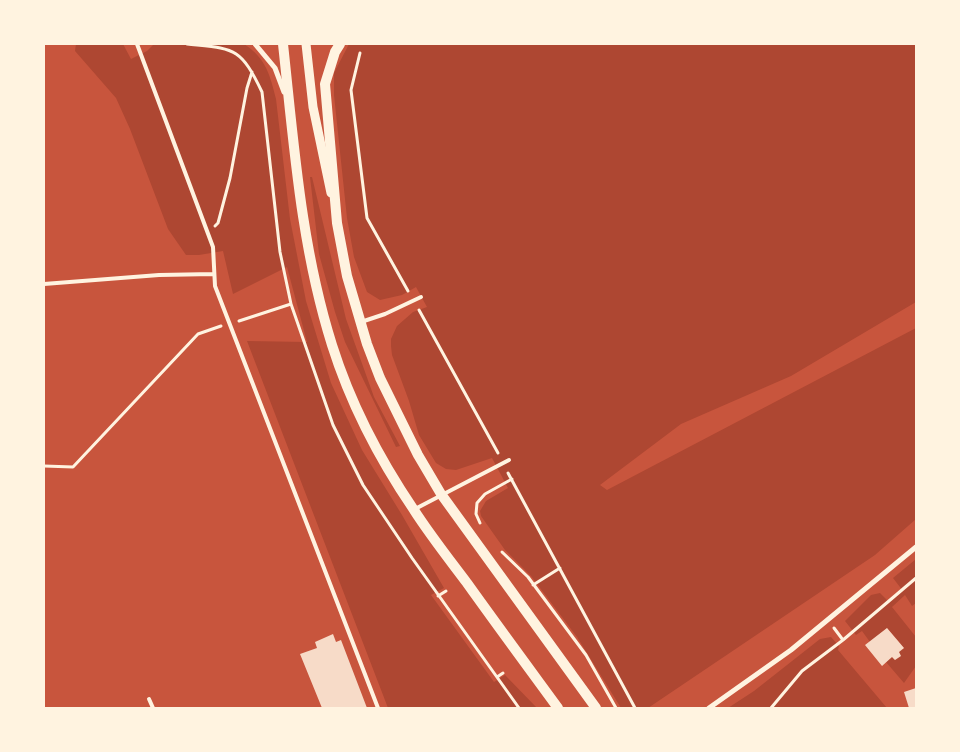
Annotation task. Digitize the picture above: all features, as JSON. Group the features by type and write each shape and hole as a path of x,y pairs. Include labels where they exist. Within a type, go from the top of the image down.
{"main road":[{"path":"283,44 305,238 317,292 333,346 366,426 413,510 558,708"},
{"path":"340,44 335,52 325,84 337,223 347,276 380,378 396,414 441,494 596,708"}],"street":[{"path":"255,44 275,68 290,106"},
{"path":"306,44 313,106 337,223"},
{"path":"709,708 791,650 916,547"}],"lane":[{"path":"137,44 213,247 215,286 378,708"},
{"path":"44,284 159,275 214,274"},
{"path":"361,322 385,314 421,296"},
{"path":"413,510 509,460"},
{"path":"149,699 153,708"}],"path":[{"path":"187,44 225,48 241,56 252,71 262,92 280,252 291,304 333,425 364,485 438,596 519,708"},
{"path":"360,53 351,90 367,218 408,291"},
{"path":"208,235 218,223 230,178 246,88 252,71"},
{"path":"44,466 73,467 198,334 291,304"},
{"path":"418,309 498,453"},
{"path":"508,473 635,708"},
{"path":"485,530 476,514 477,503 480,498 512,479"},
{"path":"499,548 533,585 586,655 616,708"},
{"path":"533,585 560,568"},
{"path":"771,708 802,671 843,640 916,578"},
{"path":"438,596 446,591"},
{"path":"827,620 843,640"},
{"path":"497,677 503,673"}],"shaded area":[{"path":"76,44 123,44 131,59 147,51 154,44 244,44 262,61 269,75 276,99 290,219 306,301 331,383 362,450 444,588 431,595 494,682 505,675 537,708 388,708 247,341 307,342 287,267 233,294 223,251 186,255 168,229 130,129 116,98 75,51"},
{"path":"349,44 916,44 916,302 791,376 681,424 600,485 607,490 916,328 916,519 875,555 648,708 621,708 577,637 531,576 505,550 481,516 480,511 486,501 508,488 492,458 456,470 446,469 436,463 419,435 392,355 391,339 397,326 413,312 427,307 416,287 402,295 380,300 367,292 354,257 347,218 334,95 334,73"},
{"path":"310,177 312,177 346,319 374,397 400,446 396,447 345,342 319,254"},
{"path":"916,559 916,603 912,606 905,595 892,607 916,637 916,666 904,683 886,662 892,657 895,660 900,656 899,652 904,648 887,628 870,642 862,631 856,635 845,621 871,595 880,593 889,602 903,591 893,578"},
{"path":"831,637 839,646 838,650 887,708 728,708 754,691 820,639"}],"building":[{"path":"887,628 904,648 899,652 901,656 895,660 892,657 882,666 865,645"},
{"path":"333,634 336,642 341,640 367,708 322,708 300,654 317,648 315,642"},
{"path":"916,688 916,708 909,708 904,692"}]}
